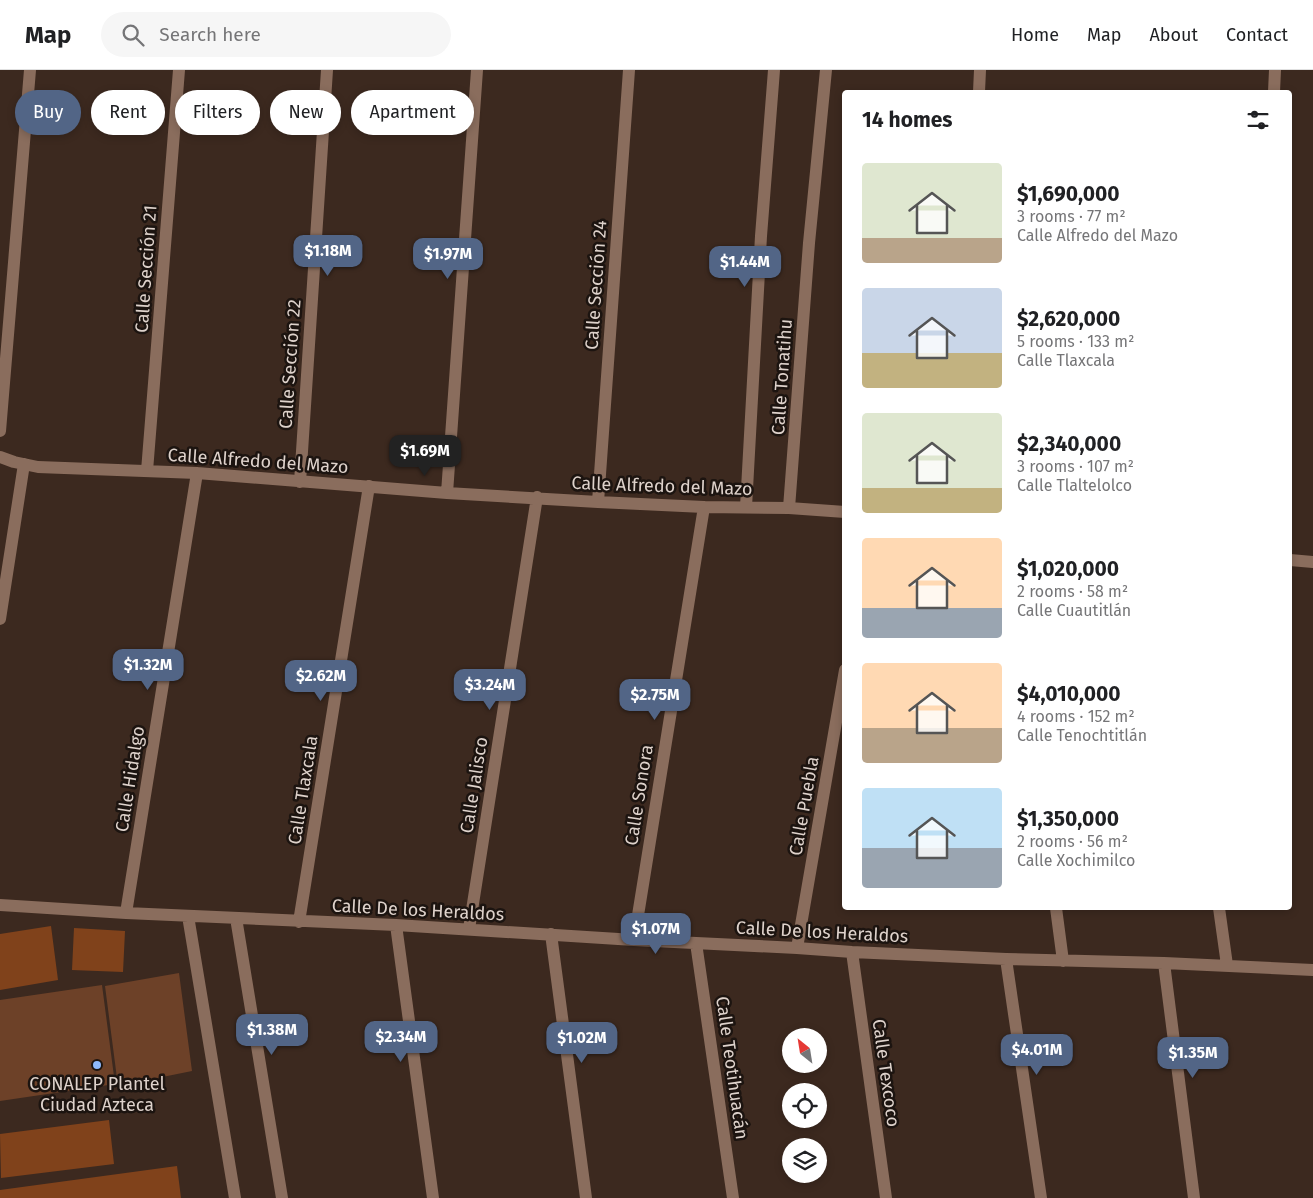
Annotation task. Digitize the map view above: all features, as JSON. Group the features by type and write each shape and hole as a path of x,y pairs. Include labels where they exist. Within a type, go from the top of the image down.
{"street":[{"path":"0,431 30,70"},
{"name":"Calle Sección 21","path":"147,471 179,70"},
{"name":"Calle Sección 22","path":"300,482 327,70"},
{"path":"447,493 477,70"},
{"name":"Calle Sección 24","path":"598,502 630,70"},
{"name":"Calle Tonatihu","path":"746,507 761,236 774,70"},
{"name":"Calle Tonatihu","path":"789,508 826,70"},
{"path":"979,90 980,70"},
{"path":"1274,90 1275,70"},
{"name":"Calle Alfredo del Mazo","path":"0,457 38,467 197,473 447,493 598,502 704,507 789,508 842,512"},
{"path":"0,619 24,464"},
{"name":"Calle Hidalgo","path":"126,913 197,473"},
{"name":"Calle Tlaxcala","path":"299,922 369,486"},
{"name":"Calle Jalisco","path":"469,929 537,497"},
{"name":"Calle Sonora","path":"634,940 704,507"},
{"path":"1292,560 1313,562"},
{"name":"Calle Puebla","path":"797,948 842,687"},
{"name":"Calle De los Heraldos","path":"0,905 299,922 469,929 852,952 1313,970"},
{"path":"1056,910 1063,961"},
{"path":"1219,910 1227,966"},
{"path":"188,916 235,1198"},
{"path":"236,918 282,1198"},
{"path":"396,925 434,1198"},
{"path":"551,934 586,1198"},
{"name":"Calle Teotihuacán","path":"696,943 733,1198"},
{"name":"Calle Texcoco","path":"852,952 886,1198"},
{"path":"1006,959 1040,1198"},
{"path":"1164,963 1194,1198"}],"shaded area":[{"path":"179,973 192,1071 118,1086 105,986"},
{"path":"102,985 115,1084 0,1101 0,1000"}],"building":[{"path":"51,926 58,980 0,990 0,934"},
{"path":"74,928 125,931 123,972 72,970"},
{"path":"109,1120 114,1164 1,1178 0,1134"},
{"path":"177,1166 181,1198 0,1198 0,1190"}],"place":[{"name":"CONALEP Plantel Ciudad Azteca","path":"97,1065"}]}
